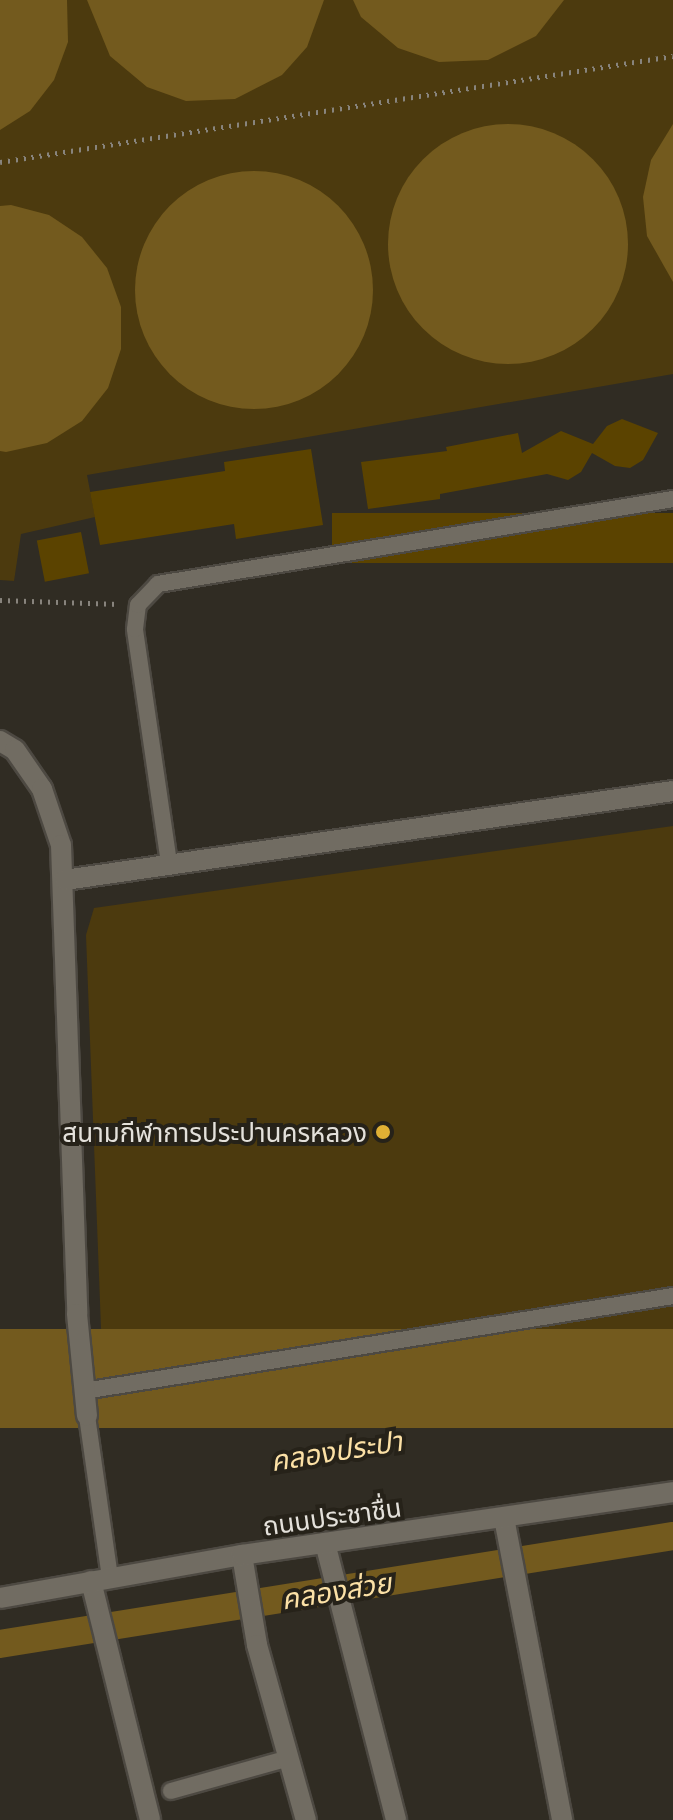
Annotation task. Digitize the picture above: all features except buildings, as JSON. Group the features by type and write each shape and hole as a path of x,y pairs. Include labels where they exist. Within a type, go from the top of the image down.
{"street":[{"path":"0,741 15,750 42,789 61,845 65,880 76,1283 87,1416"},
{"path":"65,880 673,791"},
{"name":"ถนนประชาชื่น","path":"0,1598 242,1555 673,1492"},
{"path":"504,1518 516,1600 562,1820"},
{"path":"325,1543 396,1820"},
{"path":"242,1555 257,1645 306,1820"},
{"path":"100,1579 96,1610 150,1820"}],"lane":[{"path":"169,863 135,629 138,605 158,584 673,499"},
{"path":"84,1391 673,1296"},
{"path":"87,1416 104,1531 100,1579"},
{"path":"171,1791 289,1758"}],"path":[{"path":"0,162 673,56"},
{"path":"0,600 138,605"}],"shaded area":[{"path":"0,0 673,0 673,374 87,475 95,517 21,534 14,581 0,580"},
{"name":"สนามกีฬาการประปานครหลวง","path":"673,826 673,1329 110,1418 102,1354 86,935 94,908"}],"water":[{"path":"0,0 67,0 68,42 54,80 30,111 0,130"},
{"path":"87,0 324,0 307,47 282,75 235,99 186,101 147,87 110,56"},
{"path":"353,0 564,0 536,36 488,60 439,62 398,48 361,17"},
{"path":"508,124 531,126 554,133 575,144 593,159 608,177 619,198 626,221 626,267 619,290 608,311 593,329 575,344 554,355 531,362 508,364 485,362 462,355 441,344 423,329 408,311 397,290 390,267 388,244 390,221 397,198 408,177 423,159 441,144 462,133 485,126"},
{"path":"673,124 673,282 647,236 643,197 651,160"},
{"path":"254,171 299,180 320,191 338,206 353,224 364,245 373,290 364,335 353,356 338,374 320,389 299,400 254,409 209,400 188,389 170,374 155,356 144,335 135,290 144,245 155,224 170,206 188,191 209,180"},
{"path":"11,205 49,215 82,237 107,268 121,307 121,349 108,388 82,421 47,443 6,452 0,451 0,206"},
{"path":"0,1329 673,1329 673,1428 0,1428"}],"waterway":[{"name":"คลองส่วย","path":"0,1644 673,1536"}],"place":[{"name":"สนามกีฬาการประปานครหลวง","path":"383,1132"}],"water label":[{"name":"คลองประปา","path":"336,1450"}]}
